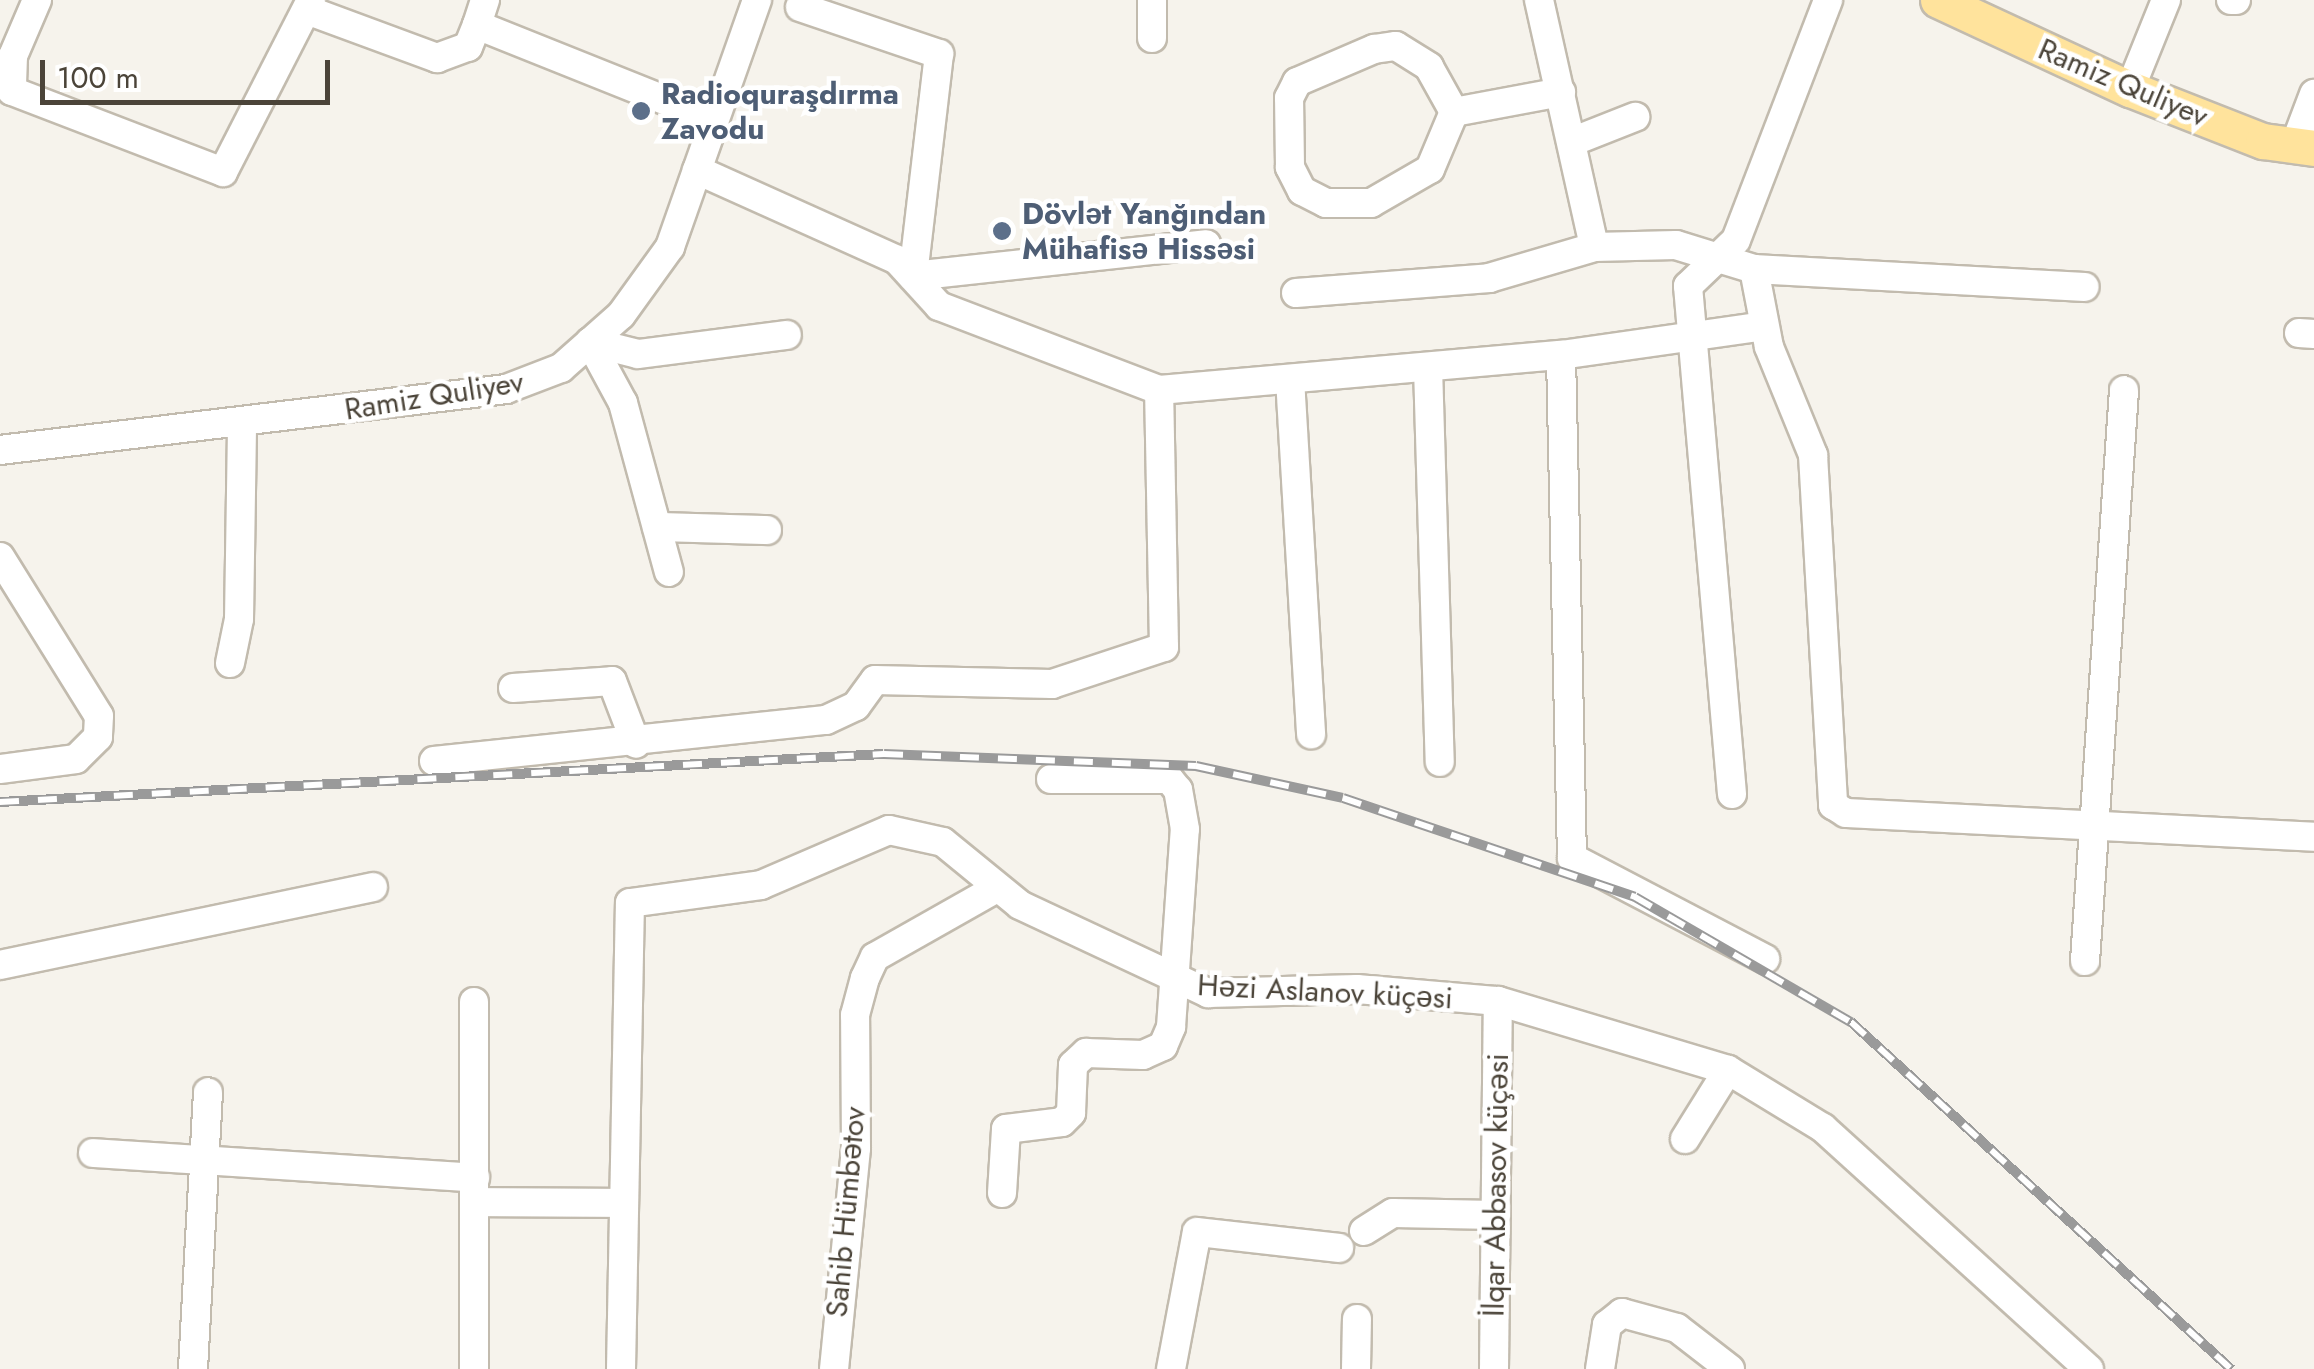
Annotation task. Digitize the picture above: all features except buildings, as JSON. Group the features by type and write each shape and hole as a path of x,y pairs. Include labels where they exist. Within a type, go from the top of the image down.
{"main road":[{"name":"Ramiz Quliyev","path":"1938,0 2130,89 2304,148"}],"street":[{"path":"37,0 13,56 12,90 223,172 309,5 437,58 468,47 481,12 714,120"},
{"name":"Ramiz Quliyev","path":"0,450 242,424 506,389 561,368 590,342 659,263 697,170 756,0"},
{"path":"1152,0 1152,38"},
{"path":"1539,0 1574,141 1594,247"},
{"path":"1732,794 1688,286 1744,221 1828,0"},
{"path":"2130,89 2161,1"},
{"path":"800,7 939,54 913,276"},
{"path":"1396,46 1429,67 1454,112 1430,169 1370,203 1326,203 1302,191 1290,167 1289,98 1297,82 1374,49 1396,46"},
{"path":"1454,112 1561,92"},
{"path":"2304,148 2314,94"},
{"path":"1574,141 1635,117"},
{"path":"697,170 913,276 939,306 1159,390 1561,355 1764,326"},
{"path":"913,276 1206,244"},
{"path":"1296,294 1489,278 1594,247 1676,244 1754,270 2085,287"},
{"path":"1754,270 1764,326 1813,455 1832,805 1846,813 2314,837"},
{"path":"590,342 638,354 787,334"},
{"path":"590,342 624,403 669,572"},
{"path":"1561,355 1572,858 1765,959"},
{"path":"1428,367 1440,762"},
{"path":"1290,380 1310,734"},
{"path":"434,762 636,744 826,720 856,706 875,680 1052,684 1164,647 1159,390"},
{"path":"2085,961 2124,390"},
{"path":"230,664 239,618 242,424"},
{"path":"656,527 767,530"},
{"path":"0,557 7,591 96,702 98,737 76,759 0,769"},
{"path":"513,688 612,681 636,744"},
{"path":"1002,1193 1006,1129 1071,1113 1073,1066 1086,1053 1163,1046 1176,983 1185,829 1178,790 1169,779 1051,779"},
{"name":"Həzi Aslanov küçəsi","path":"621,1203 625,914 649,897 761,885 890,830 943,842 995,889 1176,983 1208,993 1357,990 1498,1002 1728,1070 1824,1128 2090,1369"},
{"path":"0,965 373,887"},
{"name":"Sahib Hümbətov","path":"834,1369 856,1148 855,1015 865,978 876,957 995,889"},
{"path":"474,1002 474,1369"},
{"name":"İlqar Abbasov küçəsi","path":"1494,1369 1498,1002"},
{"path":"1685,1140 1728,1070"},
{"path":"192,1369 208,1092"},
{"path":"93,1153 203,1158 621,1203 621,1369"},
{"path":"1364,1231 1393,1213 1496,1215"},
{"path":"1171,1369 1197,1232 1340,1248"},
{"path":"1600,1369 1607,1326 1622,1312 1677,1328 1730,1369"},
{"path":"1356,1369 1357,1319"}],"railway":[{"path":"0,802 884,754 1196,766 1343,798 1635,897 1851,1022 2231,1369"}],"place":[{"name":"Radioquraşdırma Zavodu","path":"641,111"},
{"name":"Dövlət Yanğından Mühafisə Hissəsi","path":"1002,231"}]}
